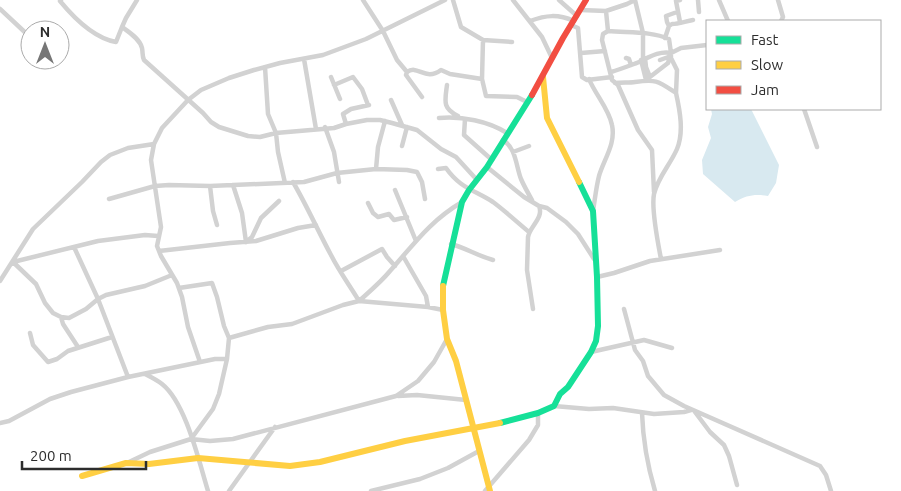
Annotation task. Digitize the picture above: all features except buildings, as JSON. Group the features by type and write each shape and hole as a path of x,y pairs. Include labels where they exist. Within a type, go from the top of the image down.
{"street":[{"path":"60,0 70,14 91,31 105,40 116,42 126,18 137,0"},
{"path":"363,0 383,31 397,60 407,72 406,75 422,97"},
{"path":"200,362 188,327 179,288 158,246 158,236 161,227 151,160 154,144 162,128 188,100 201,90 229,78 265,67 323,55 366,39 445,0"},
{"path":"453,0 461,27 483,40 512,42"},
{"path":"514,0 542,37 552,58"},
{"path":"559,0 576,18 582,77 589,80 611,75 643,59 665,52 671,56"},
{"path":"488,490 456,361 447,339 443,310 443,280 462,202 492,160 507,133 544,77 552,58 586,0"},
{"path":"530,21 551,16 576,18 606,11 635,0 643,33 643,59 648,79"},
{"path":"680,0 676,1 680,22"},
{"path":"698,0 699,12"},
{"path":"719,0 728,20"},
{"path":"778,0 782,20"},
{"path":"0,9 20,28"},
{"path":"606,11 608,31"},
{"path":"665,38 669,26 666,16 677,12"},
{"path":"669,26 693,20"},
{"path":"122,27 139,41 142,47 142,58 211,122 219,127 248,136 260,137 276,133 334,128 367,120 385,121 417,130 441,149 456,157 477,180"},
{"path":"654,194 663,171 676,150 680,138 680,118 676,93 677,70 671,56 671,43 669,39 643,33 604,32 602,36 612,80 618,85 638,130 652,150 654,220 661,259"},
{"path":"483,40 482,79 486,96 517,97 527,102"},
{"path":"615,83 648,79 661,69 671,56 681,48 706,45"},
{"path":"581,53 605,51"},
{"path":"660,60 671,56"},
{"path":"626,58 629,59 631,65"},
{"path":"304,59 316,129"},
{"path":"265,67 268,114 276,133 285,183"},
{"path":"407,72 410,69 416,69 421,73 430,75 441,70 450,74 482,79"},
{"path":"331,77 340,99"},
{"path":"334,85 353,77 362,89 369,105 343,114 346,124"},
{"path":"544,77 547,118 593,211"},
{"path":"648,79 665,84 676,93"},
{"path":"554,406 560,394 568,387 591,352 598,334 593,211 596,188 609,154 612,124 589,80"},
{"path":"446,85 446,104 449,112 507,133"},
{"path":"391,100 404,126 402,146"},
{"path":"804,110 818,147"},
{"path":"439,118 463,118"},
{"path":"463,118 464,135 492,160"},
{"path":"376,168 378,148 385,121"},
{"path":"326,128 334,152 339,182"},
{"path":"503,140 513,152 521,180 533,201"},
{"path":"0,281 33,229 101,162 110,155 128,148 154,144"},
{"path":"513,152 529,146"},
{"path":"487,167 524,197 547,208 578,234 594,256 596,266"},
{"path":"109,198 155,186 304,182 337,173 376,168 416,172 422,182 425,199"},
{"path":"438,169 446,168 452,176 469,190 495,204 528,232"},
{"path":"293,182 359,302"},
{"path":"233,185 242,213 246,242"},
{"path":"210,186 217,225"},
{"path":"395,190 416,240"},
{"path":"246,242 252,237 261,218 279,201"},
{"path":"359,302 395,266 437,218 462,202"},
{"path":"368,203 378,217 389,214 394,220 406,217"},
{"path":"533,309 527,270 528,232 539,218 540,206"},
{"path":"159,251 268,239 298,228 316,224"},
{"path":"13,262 98,242 145,235 158,236"},
{"path":"451,244 467,248 475,255 493,260"},
{"path":"74,247 98,299 128,377"},
{"path":"341,271 382,248 395,266"},
{"path":"597,277 640,263 720,250"},
{"path":"403,256 426,296 428,307"},
{"path":"13,262 36,284 45,303 54,313 61,317 69,318 80,313 106,295 145,286 172,275"},
{"path":"179,288 212,283 229,338 227,359 219,394 213,409 192,439"},
{"path":"229,338 268,327 292,324 343,305 359,302 428,307 443,310"},
{"path":"624,309 635,350 643,361 648,376 664,395 692,410 820,466 826,475 831,491"},
{"path":"61,317 63,324 78,347"},
{"path":"30,333 34,345 48,362 78,347 112,337"},
{"path":"396,396 418,381 434,362 447,339"},
{"path":"591,352 644,340 672,348"},
{"path":"0,423 9,421 50,399 71,392 128,377 214,359 227,359"},
{"path":"145,374 163,384 176,402 192,439 208,491"},
{"path":"82,476 126,463 150,452 192,439 210,441 233,439 396,396 417,395 466,400"},
{"path":"126,463 149,464 198,458 290,466 320,462 405,441 473,429 538,413 554,406 589,409 613,408 642,413 684,412 692,410"},
{"path":"692,410 710,432 724,445 737,485"},
{"path":"488,490 529,440 538,425 538,413"},
{"path":"642,413 642,436 646,461 655,491"},
{"path":"229,491 251,464 275,427"},
{"path":"371,491 420,479 448,468 479,451"}],"shaded area":[{"path":"711,110 752,110 779,165 776,183 768,196 751,196 735,202 703,174 702,160 711,138 708,127 712,114"}],"traffic: fast":[{"path":"443,286 462,202 487,167 532,95"},
{"path":"500,423 538,413 554,406 560,394 568,387 591,352 596,341 598,326 597,277 593,211 579,182"}],"traffic: slow":[{"path":"543,77 547,118 579,182"},
{"path":"443,286 443,310 447,339 456,361 490,491"},
{"path":"82,476 126,463 149,464 198,458 290,466 320,462 405,441 500,423"}],"traffic: jam":[{"path":"532,95 586,0"}]}
